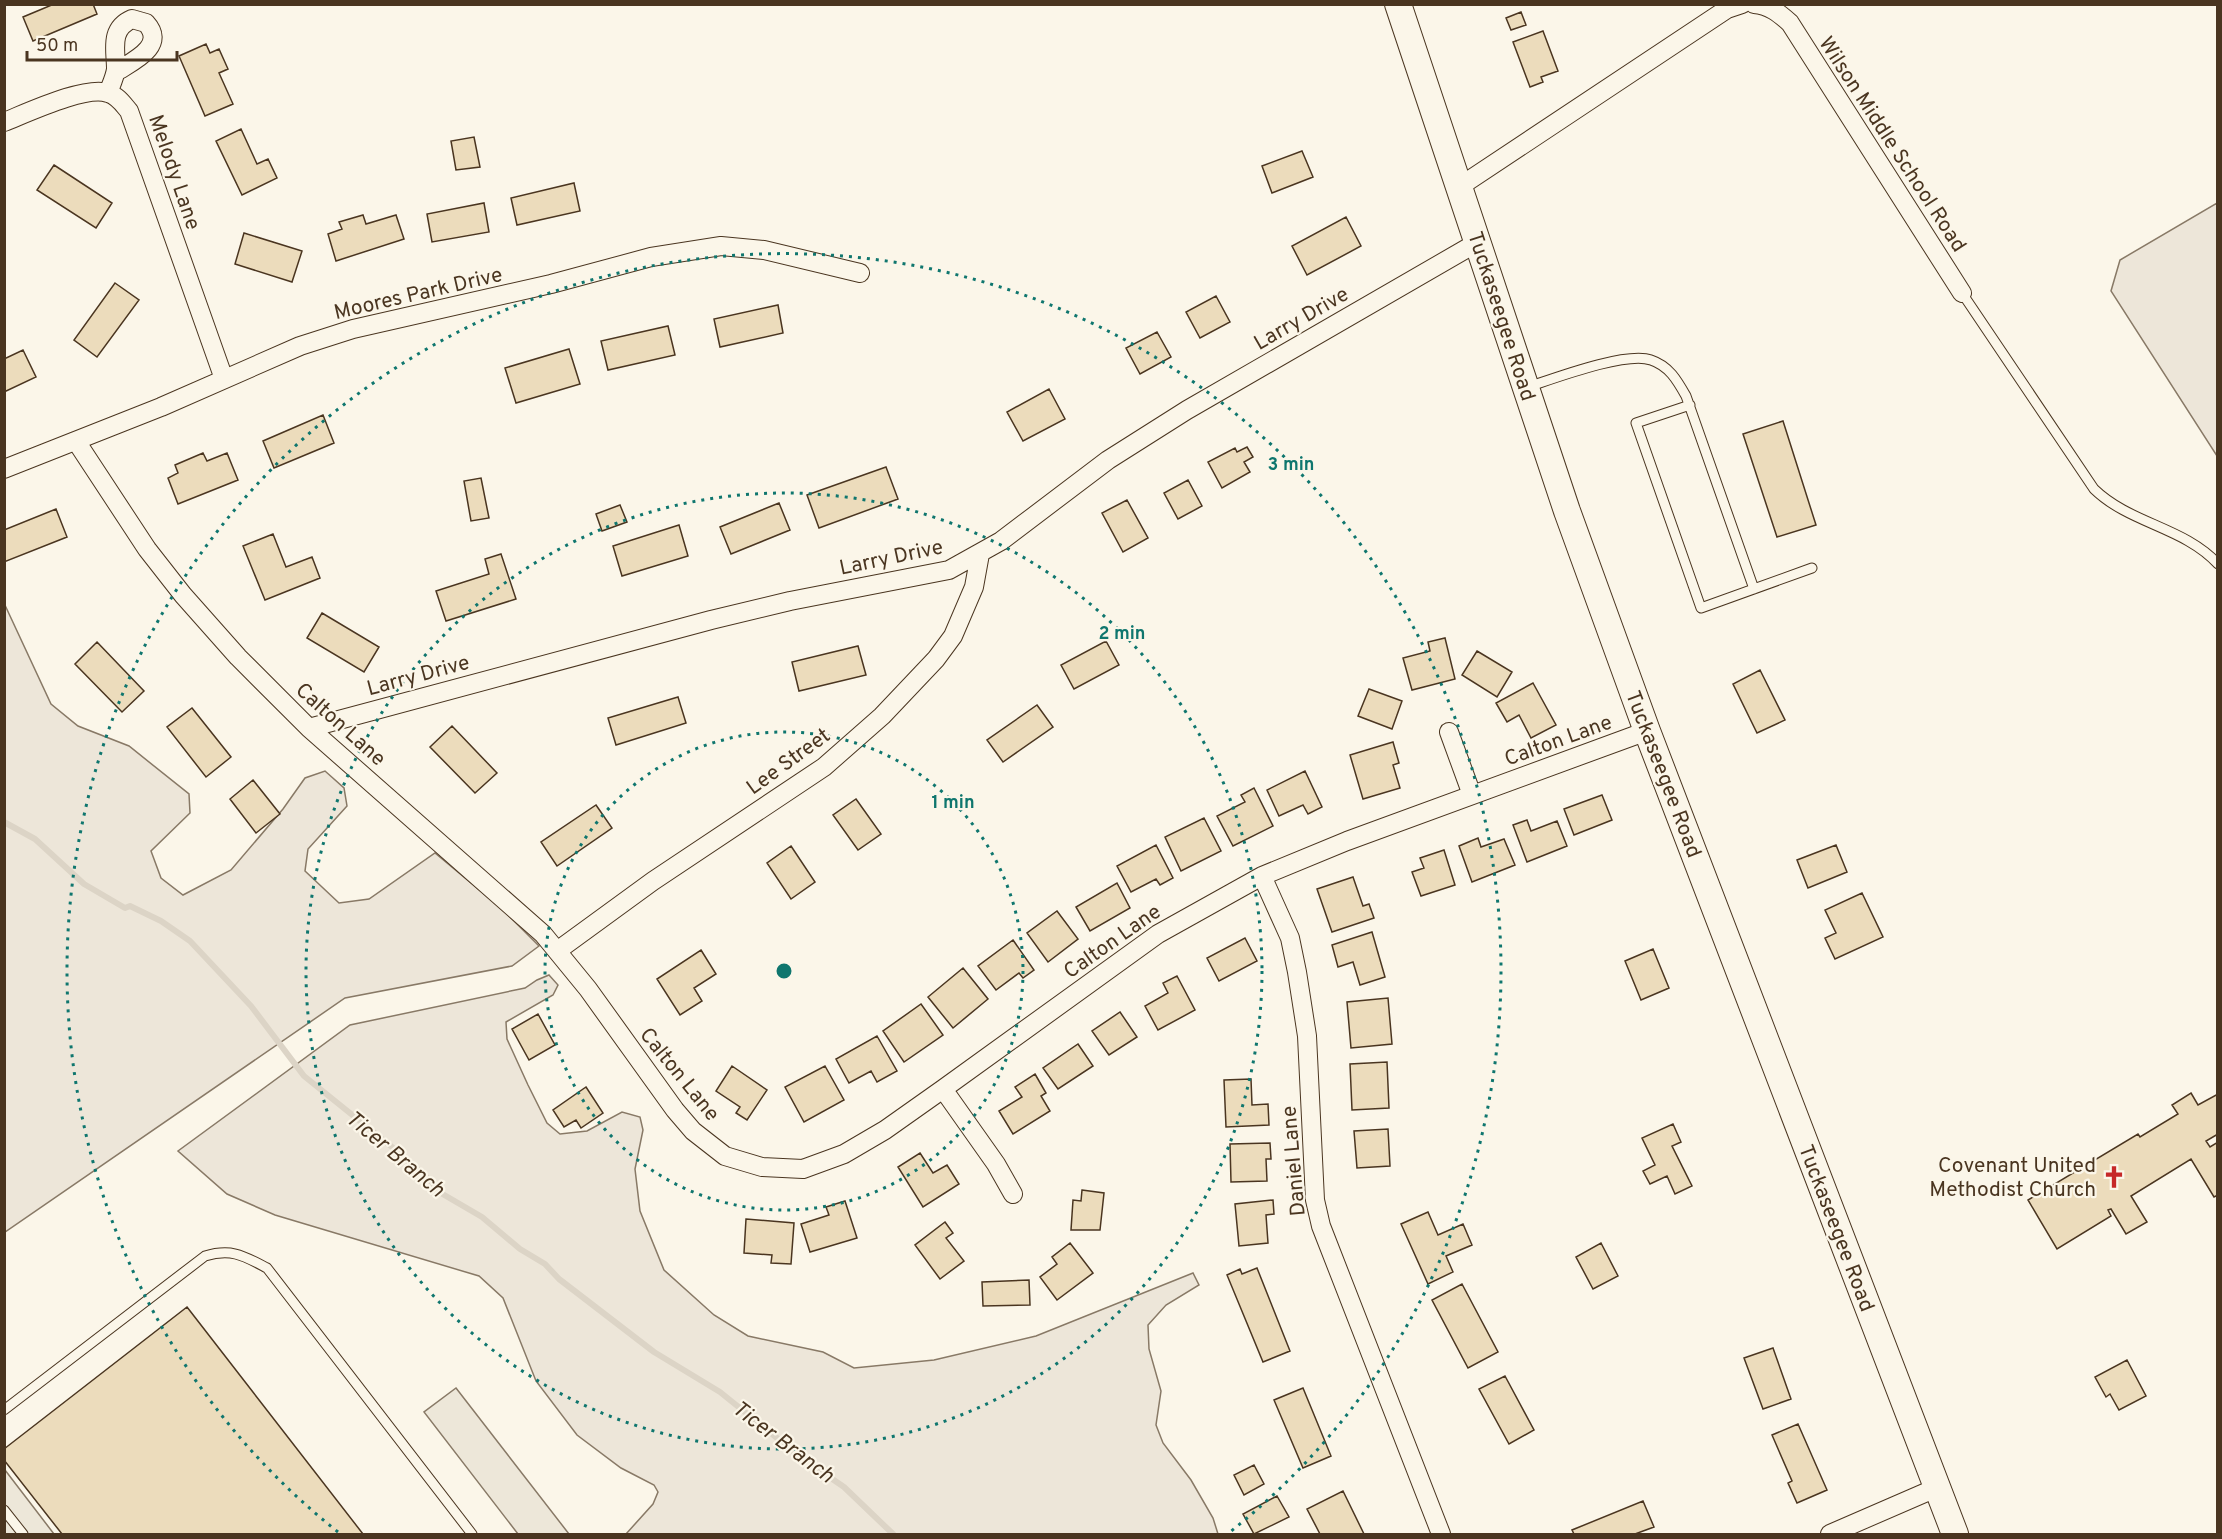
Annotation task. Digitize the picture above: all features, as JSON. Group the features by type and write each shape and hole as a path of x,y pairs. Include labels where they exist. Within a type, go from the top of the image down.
{"street":[{"name":"Tuckaseegee Road","path":"1398,4 1571,521 1647,731 1955,1534"},
{"name":"Wilson Middle School Road","path":"1754,4 1777,12 1790,23 1962,293"},
{"path":"1460,187 1732,6"},
{"path":"4,122 81,93 96,90 108,93 116,72"},
{"name":"Melody Lane","path":"108,93 118,98 133,119 224,379"},
{"name":"Larry Drive","path":"309,728 711,620 790,601 949,570 980,554 1046,508 1108,460 1177,416 1478,242"},
{"name":"Moores Park Drive","path":"4,469 161,407 300,346 353,329 482,301 651,257 721,246 764,250 860,273"},
{"name":"Calton Lane","path":"76,441 147,549 183,595 238,657 309,728 527,919 558,951 675,1110 693,1131 725,1156 762,1167 803,1169 830,1161 885,1130 1158,934 1262,876 1347,841 1647,731"},
{"name":"Lee Street","path":"558,951 653,881 824,767 882,716 936,658 952,636 974,587 980,554"},
{"path":"1449,732 1472,795"},
{"name":"Daniel Lane","path":"1262,876 1290,938 1297,972 1307,1036 1315,1200 1321,1226 1441,1534"},
{"path":"943,1089 996,1164 1013,1194"},
{"path":"1830,1534 1936,1488"}],"lane":[{"path":"1962,293 2094,489 2108,503 2120,510 2193,543 2217,564"},
{"path":"1526,387 1584,369 1636,357 1652,360 1673,374 1690,405 1754,589"},
{"path":"1690,405 1636,423 1701,608 1812,568"},
{"path":"4,1410 205,1256 221,1252 240,1254 267,1268 472,1534"},
{"path":"4,1510 23,1534"}],"shaded area":[{"path":"2217,203 2217,456 2111,291 2120,260"},
{"path":"4,603 51,704 78,726 129,746 189,794 190,813 151,851 161,878 183,895 231,870 283,809 305,778 325,771 344,788 347,806 308,849 305,871 339,903 369,899 435,853 501,908 539,946 512,966 345,998 5,1232"},
{"path":"549,975 558,985 553,995 506,1022 507,1039 547,1123 560,1134 587,1131 622,1112 640,1117 643,1130 635,1169 640,1211 664,1270 714,1315 748,1336 823,1352 854,1368 934,1360 1036,1336 1193,1273 1199,1285 1166,1305 1148,1325 1149,1349 1161,1391 1156,1425 1163,1443 1191,1480 1213,1518 1218,1534 626,1534 653,1504 658,1492 654,1485 621,1468 577,1435 536,1381 503,1298 479,1276 275,1215 227,1194 178,1151 350,1025 525,988"},
{"path":"456,1388 569,1534 518,1534 424,1412"},
{"path":"5,1470 54,1534 5,1534"}],"building":[{"path":"54,4 93,4 97,14 33,41 23,17"},
{"path":"1521,12 1526,25 1511,30 1506,18"},
{"path":"1543,31 1558,71 1541,77 1543,82 1530,87 1513,42"},
{"path":"206,44 210,53 219,49 228,69 219,73 233,104 205,116 179,56"},
{"path":"241,129 257,164 268,159 277,178 242,195 216,141"},
{"path":"474,137 480,167 456,170 451,141"},
{"path":"1302,151 1313,177 1272,193 1262,166"},
{"path":"54,165 112,203 96,228 37,190"},
{"path":"574,183 580,211 517,225 511,198"},
{"path":"484,203 489,232 432,242 427,214"},
{"path":"363,215 366,224 396,215 404,239 336,261 328,234 342,229 339,222"},
{"path":"1346,217 1361,246 1307,275 1292,246"},
{"path":"244,233 302,251 292,282 235,264"},
{"path":"115,283 139,300 97,357 74,340"},
{"path":"1216,296 1230,322 1200,338 1186,312"},
{"path":"778,305 783,333 720,347 714,319"},
{"path":"668,326 675,355 608,370 601,341"},
{"path":"1157,332 1171,357 1140,374 1126,348"},
{"path":"569,349 580,384 516,403 505,368"},
{"path":"23,350 36,377 4,392 4,359"},
{"path":"1049,389 1065,419 1023,441 1007,412"},
{"path":"323,415 334,443 274,468 263,441"},
{"path":"1783,421 1816,525 1777,537 1743,434"},
{"path":"1247,447 1253,457 1244,462 1250,472 1222,488 1208,462 1235,448 1237,452"},
{"path":"203,453 207,461 227,453 238,480 178,504 168,478 178,473 175,465"},
{"path":"886,467 898,499 819,528 807,495"},
{"path":"481,478 489,518 471,521 464,481"},
{"path":"1188,480 1202,506 1178,519 1164,493"},
{"path":"1127,500 1148,538 1123,552 1102,513"},
{"path":"779,503 790,530 731,554 720,527"},
{"path":"620,505 627,522 602,531 596,514"},
{"path":"56,509 67,537 4,562 4,530"},
{"path":"679,525 688,556 622,576 613,546"},
{"path":"273,534 286,567 312,557 320,578 265,600 243,546"},
{"path":"501,554 516,599 446,621 436,591 489,574 485,559"},
{"path":"322,613 379,647 364,672 307,638"},
{"path":"1445,638 1455,679 1412,690 1403,658 1430,651 1428,642"},
{"path":"1106,641 1119,665 1074,689 1061,665"},
{"path":"97,642 144,691 122,712 75,664"},
{"path":"858,646 866,675 799,691 792,662"},
{"path":"1477,651 1512,672 1497,697 1462,675"},
{"path":"1760,670 1785,720 1757,733 1733,684"},
{"path":"1533,683 1556,725 1531,738 1519,715 1507,722 1496,703"},
{"path":"1369,689 1402,701 1392,729 1358,716"},
{"path":"678,697 686,723 616,745 608,718"},
{"path":"1037,705 1053,727 1003,762 987,740"},
{"path":"192,708 231,757 206,777 167,727"},
{"path":"452,726 497,773 475,793 430,747"},
{"path":"1393,742 1399,763 1393,765 1400,788 1363,799 1350,755"},
{"path":"1305,771 1322,807 1308,814 1303,805 1279,816 1267,790"},
{"path":"253,780 280,814 256,833 230,799"},
{"path":"1254,788 1273,826 1233,846 1217,816 1245,802 1241,795"},
{"path":"1602,795 1612,820 1574,835 1564,809"},
{"path":"856,799 881,834 858,850 833,815"},
{"path":"596,805 612,828 557,866 541,842"},
{"path":"1204,818 1221,851 1181,871 1165,837"},
{"path":"1527,820 1531,831 1557,821 1567,846 1527,862 1513,825"},
{"path":"1478,838 1481,847 1504,839 1515,865 1472,882 1459,846"},
{"path":"1156,845 1173,878 1160,885 1156,879 1131,892 1117,866"},
{"path":"1836,845 1847,872 1808,888 1797,860"},
{"path":"791,846 815,882 791,899 767,863"},
{"path":"1444,850 1455,885 1421,896 1412,872 1424,868 1420,858"},
{"path":"1353,877 1363,906 1369,904 1374,918 1332,932 1317,889"},
{"path":"1117,883 1130,908 1090,931 1076,907"},
{"path":"1862,893 1883,937 1835,959 1825,938 1836,933 1825,910"},
{"path":"1057,911 1078,939 1048,962 1027,933"},
{"path":"1372,932 1385,977 1360,985 1353,962 1338,967 1332,945"},
{"path":"1245,938 1257,961 1219,981 1207,958"},
{"path":"1013,940 1034,970 1023,978 1019,973 996,990 978,966"},
{"path":"1653,949 1669,988 1641,1000 1625,961"},
{"path":"701,950 716,974 694,988 702,1001 680,1015 657,979"},
{"path":"963,968 988,999 953,1028 928,997"},
{"path":"1177,976 1195,1010 1158,1030 1145,1006 1168,993 1163,983"},
{"path":"1388,998 1392,1044 1351,1048 1347,1002"},
{"path":"921,1004 943,1035 904,1062 883,1031"},
{"path":"1120,1012 1137,1037 1109,1055 1092,1031"},
{"path":"538,1014 555,1045 529,1060 512,1029"},
{"path":"877,1036 897,1071 877,1082 871,1071 849,1083 836,1059"},
{"path":"1078,1044 1093,1066 1058,1089 1043,1068"},
{"path":"1387,1062 1389,1108 1352,1110 1350,1064"},
{"path":"732,1066 767,1090 747,1120 736,1113 740,1107 716,1091"},
{"path":"825,1066 844,1100 804,1122 785,1087"},
{"path":"1035,1074 1046,1093 1041,1096 1050,1111 1013,1134 999,1111 1022,1097 1015,1087"},
{"path":"1251,1079 1252,1105 1268,1104 1269,1125 1226,1127 1224,1080"},
{"path":"586,1087 603,1113 581,1128 576,1120 564,1127 553,1110"},
{"name":"Covenant United Methodist Church","path":"2191,1093 2198,1105 2218,1094 2218,1134 2206,1141 2210,1147 2218,1142 2218,1195 2214,1197 2191,1159 2131,1196 2147,1222 2126,1234 2111,1209 2108,1210 2111,1216 2057,1249 2028,1200 2138,1134 2140,1137 2178,1114 2172,1105"},
{"path":"1673,1124 1681,1142 1672,1146 1692,1186 1675,1194 1667,1176 1650,1184 1643,1171 1655,1165 1642,1138"},
{"path":"1388,1129 1390,1166 1357,1168 1354,1131"},
{"path":"1270,1143 1271,1159 1266,1159 1267,1181 1231,1182 1230,1144"},
{"path":"920,1153 933,1173 947,1165 959,1184 923,1207 898,1167"},
{"path":"1082,1190 1104,1193 1100,1230 1071,1230 1073,1200 1081,1201"},
{"path":"1273,1200 1274,1214 1266,1215 1268,1243 1239,1246 1235,1204"},
{"path":"845,1201 857,1238 810,1252 801,1224 829,1215 826,1207"},
{"path":"1428,1212 1438,1235 1463,1224 1472,1245 1446,1256 1453,1272 1428,1284 1401,1224"},
{"path":"746,1219 794,1223 791,1264 771,1263 772,1255 744,1253"},
{"path":"945,1222 953,1233 946,1238 964,1261 940,1279 915,1245"},
{"path":"1070,1243 1093,1273 1057,1300 1040,1277 1057,1264 1052,1257"},
{"path":"1601,1243 1618,1276 1593,1289 1576,1257"},
{"path":"1257,1268 1290,1351 1263,1362 1227,1275 1240,1269 1242,1274"},
{"path":"1029,1280 1030,1305 983,1306 982,1282"},
{"path":"1462,1284 1498,1352 1468,1368 1432,1300"},
{"path":"187,1307 363,1534 62,1534 4,1460 4,1449"},
{"path":"1773,1348 1791,1399 1763,1409 1744,1358"},
{"path":"2127,1360 2146,1396 2119,1410 2110,1394 2106,1397 2095,1377"},
{"path":"1505,1376 1534,1430 1509,1444 1479,1389"},
{"path":"1303,1388 1331,1456 1303,1468 1274,1400"},
{"path":"1798,1424 1827,1490 1797,1503 1788,1483 1792,1481 1772,1435"},
{"path":"1254,1465 1264,1484 1244,1495 1234,1475"},
{"path":"1343,1491 1364,1534 1320,1534 1307,1509"},
{"path":"1277,1496 1289,1517 1254,1534 1243,1514"},
{"path":"1643,1501 1654,1527 1635,1534 1574,1534 1572,1530"}],"waterway":[{"name":"Ticer Branch","path":"4,822 35,839 84,884 125,908 130,906 161,921 190,941 251,1006 304,1076 397,1151 433,1183 434,1189 482,1217 520,1249 545,1264 559,1279 654,1352 720,1392 803,1459 844,1487 893,1534"}],"place":[{"name":"Covenant United Methodist Church","path":"2114,1177"}]}
